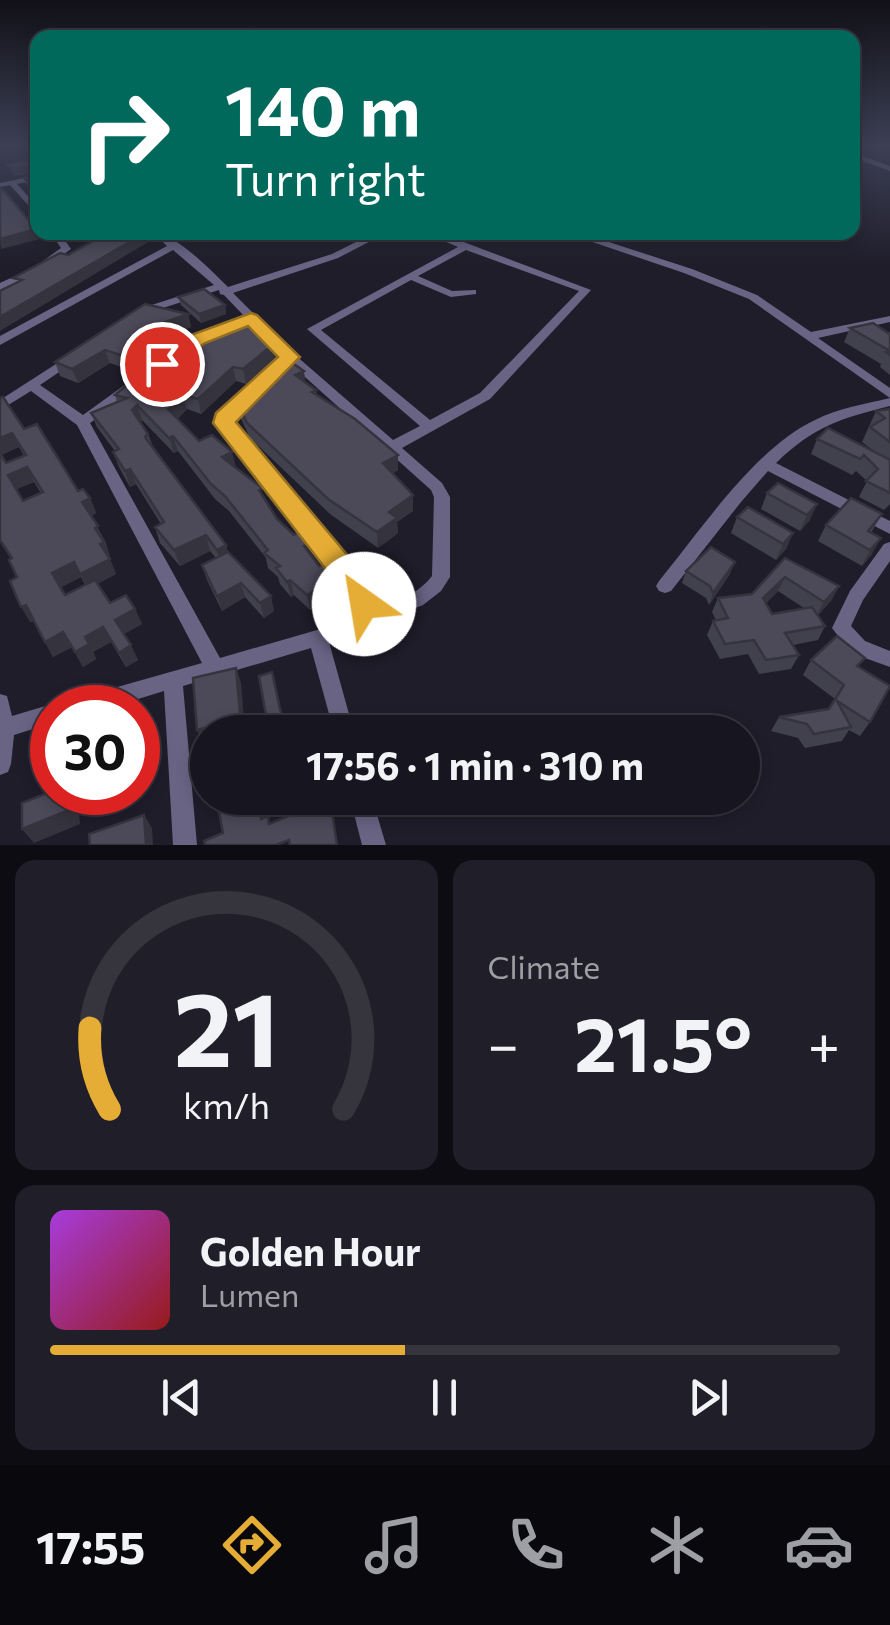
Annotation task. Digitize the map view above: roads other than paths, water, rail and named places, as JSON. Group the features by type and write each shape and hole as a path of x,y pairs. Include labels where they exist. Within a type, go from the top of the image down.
{"street":[{"path":"0,288 65,252 58,240"},
{"path":"154,685 318,638 426,595 440,577 442,497 437,487 290,357 208,273 166,240"},
{"path":"122,321 154,306 335,256 368,240"},
{"path":"392,446 427,424 458,414 485,396 586,290 449,240"},
{"path":"592,240 739,290 890,394"},
{"path":"0,342 174,246"},
{"path":"427,424 313,329 315,324 466,246"},
{"path":"412,277 451,294 472,292"},
{"path":"188,345 251,318"},
{"path":"810,336 890,319"},
{"path":"0,406 78,354"},
{"path":"290,357 224,418 224,423 358,589 364,604 360,622"},
{"path":"83,422 143,378"},
{"path":"33,386 83,422 215,668"},
{"path":"665,586 767,464 820,423 890,402"},
{"path":"767,464 890,528"},
{"path":"890,548 856,596 842,628 858,647 890,659"},
{"path":"318,638 339,715"},
{"path":"174,679 185,845"},
{"path":"0,704 4,728 0,764"},
{"path":"4,728 30,720"},
{"path":"366,815 374,845"}]}
